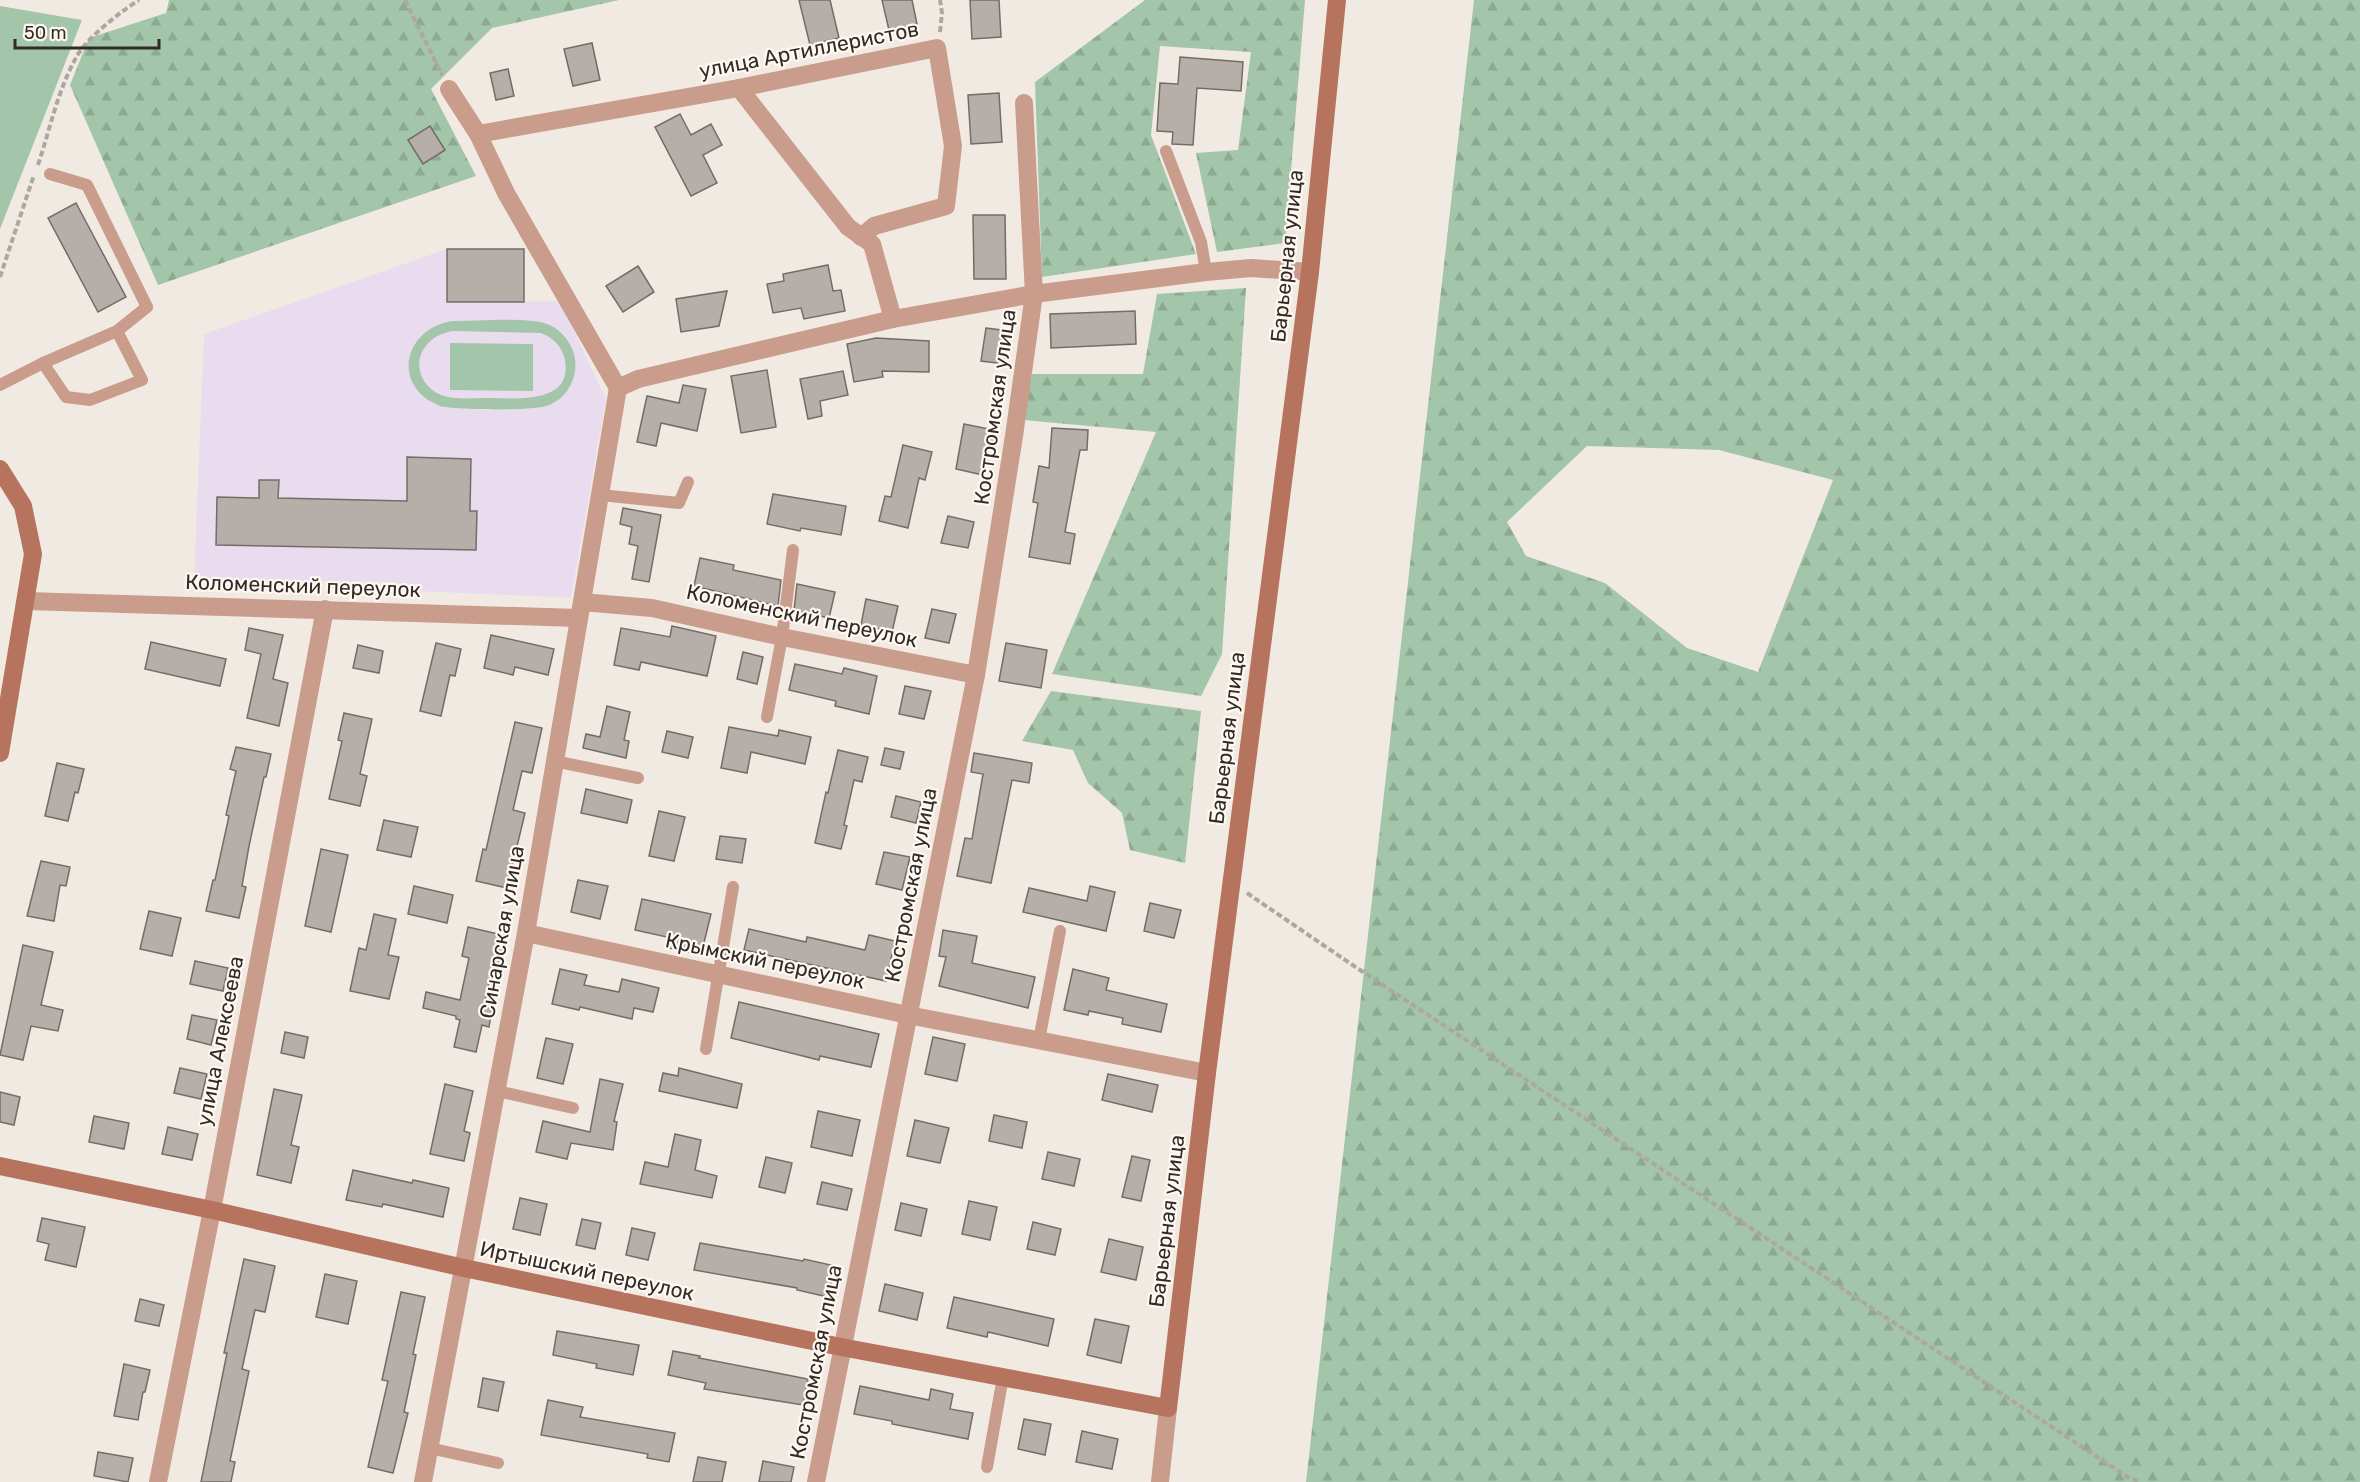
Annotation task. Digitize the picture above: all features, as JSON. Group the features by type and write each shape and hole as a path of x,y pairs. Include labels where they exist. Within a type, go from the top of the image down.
{"street":[{"name":"Барьерная улица","path":"1160,1482 1207,1073 1310,272 1337,0"},
{"name":"улица Артиллеристов","path":"478,134 739,88 937,48 953,146 945,206 874,226 861,237"},
{"path":"739,88 848,227 872,244 893,319"},
{"path":"449,89 478,134 506,194 618,388 638,379 893,319 1034,294 1251,268 1310,272"},
{"name":"Костромская улица","path":"816,1482 976,675 1034,294 1024,103"},
{"name":"Синарская улица","path":"423,1482 526,933 618,388"},
{"path":"0,469 23,506 33,554 0,753"},
{"name":"Коломенский переулок","path":"26,601 325,609 652,608 782,637 976,675"},
{"name":"улица Алексеева","path":"158,1482 212,1210 325,609"},
{"name":"Крымский переулок","path":"526,933 908,1015 1207,1073"},
{"name":"Иртышский переулок","path":"0,1166 212,1210 464,1268 841,1347 1168,1408"}],"lane":[{"path":"1166,151 1201,242 1206,272"},
{"path":"0,385 43,363 117,331 147,307 87,185 50,174"},
{"path":"43,363 66,397 90,400 142,380 117,331"},
{"path":"600,495 679,502 687,482"},
{"path":"767,717 782,637 792,550"},
{"path":"554,761 638,778"},
{"path":"706,1048 733,887"},
{"path":"1039,1040 1060,931"},
{"path":"497,1091 573,1108"},
{"path":"987,1467 1003,1377"},
{"path":"429,1448 498,1463"}],"path":[{"path":"0,277 54,113 78,55 118,12 139,0"},
{"path":"405,0 449,89"},
{"path":"937,48 942,13 940,0"},
{"path":"1232,883 2119,1472 2141,1482"}],"shaded area":[{"path":"447,249 447,302 560,301 606,399 571,598 396,590 396,582 194,580 204,334"}],"green space":[{"path":"169,0 619,0 492,28 431,89 476,176 158,285 70,85 89,38 166,13"},
{"path":"1145,0 1305,0 1285,243 1217,252 1196,153 1238,150 1251,52 1160,46 1151,135 1196,254 1042,277 1035,82"},
{"path":"1474,0 2360,0 2360,1482 1306,1482","holes":["1587,446 1719,450 1833,480 1758,672 1687,648 1605,583 1526,556 1507,522"]},
{"path":"0,6 82,20 0,229"},
{"path":"1246,288 1222,654 1201,696 1052,674 1156,432 1023,420 1032,374 1143,374 1157,294"},
{"path":"512,320 544,323 554,327 562,334 573,351 574,378 560,399 538,408 493,409 440,406 428,400 417,389 410,377 409,365 411,353 417,341 438,325 453,321","holes":["453,331 541,333 553,340 562,351 565,360 565,375 560,385 540,396 526,398 446,397 429,387 420,372 419,363 424,348 444,333"]},
{"path":"450,343 533,344 533,391 450,390"},
{"path":"1051,691 1201,711 1185,863 1130,850 1122,813 1088,783 1073,750 1022,741"}],"building":[{"path":"799,0 830,0 839,38 810,45"},
{"path":"882,0 912,0 917,24 889,30"},
{"path":"970,0 999,0 1001,37 972,39"},
{"path":"592,43 600,80 573,86 564,49"},
{"path":"1180,57 1243,62 1241,91 1197,88 1193,145 1172,144 1173,132 1157,131 1160,83 1178,84"},
{"path":"508,69 514,96 496,100 490,73"},
{"path":"999,93 1002,142 971,144 968,95"},
{"path":"680,114 691,135 711,124 722,145 703,155 717,183 691,196 655,127"},
{"path":"430,126 445,150 423,164 408,140"},
{"path":"76,203 126,297 98,312 48,218"},
{"path":"973,215 1005,215 1006,279 974,279"},
{"path":"447,249 524,249 524,302 447,302"},
{"path":"828,265 833,291 841,290 845,311 804,319 801,308 773,313 767,284 784,281 783,274"},
{"path":"638,266 654,292 623,312 606,286"},
{"path":"727,291 719,326 681,332 676,299"},
{"path":"1135,311 1136,344 1051,348 1050,314"},
{"path":"986,328 1009,331 1005,364 981,361"},
{"path":"876,338 929,341 929,372 882,371 883,377 854,382 847,344"},
{"path":"767,370 776,427 741,433 731,376"},
{"path":"843,371 848,395 820,401 822,416 808,419 800,379"},
{"path":"683,385 706,389 697,431 661,423 656,446 637,442 647,396 679,403"},
{"path":"964,424 999,431 995,450 988,449 983,475 956,469"},
{"path":"1052,428 1088,430 1087,450 1080,450 1065,532 1075,534 1070,564 1029,557 1038,503 1033,502 1039,466 1049,468"},
{"path":"903,445 932,452 925,480 919,478 908,528 879,521 885,496 891,497"},
{"path":"407,457 471,459 470,511 477,511 476,550 216,545 217,497 259,498 259,480 279,480 278,498 407,501"},
{"path":"773,494 846,506 841,535 801,528 800,531 767,524"},
{"path":"623,508 661,515 649,582 632,579 638,546 629,544 632,527 620,524"},
{"path":"948,516 974,522 968,548 941,543"},
{"path":"700,558 734,565 733,570 781,580 778,606 694,586"},
{"path":"797,584 835,592 829,618 794,610"},
{"path":"866,599 898,606 892,632 861,625"},
{"path":"932,609 956,614 949,643 925,638"},
{"path":"672,626 716,636 707,676 641,662 639,670 614,665 621,628 670,637"},
{"path":"249,628 283,635 273,679 288,683 279,726 247,718 261,654 245,650"},
{"path":"491,635 554,649 548,675 515,667 513,675 484,668"},
{"path":"151,642 226,659 220,686 145,669"},
{"path":"436,643 461,649 455,676 450,675 441,716 420,711"},
{"path":"1006,643 1047,650 1041,688 999,681"},
{"path":"358,645 383,651 379,673 353,668"},
{"path":"743,652 763,657 757,684 737,679"},
{"path":"795,664 842,674 844,668 877,676 869,714 835,706 836,701 789,690"},
{"path":"905,686 931,691 924,719 899,714"},
{"path":"607,706 630,712 624,740 629,741 626,758 583,748 586,734 600,737"},
{"path":"344,713 372,719 360,774 367,776 360,806 329,799 342,741 338,740"},
{"path":"515,722 542,728 532,773 522,771 513,810 525,813 507,888 476,881 483,849 486,850"},
{"path":"729,727 778,736 779,730 811,737 805,764 751,752 747,773 721,768"},
{"path":"667,731 693,737 688,758 662,752"},
{"path":"236,747 271,754 249,846 242,886 246,887 239,918 206,911 229,816 226,815 236,771 230,769"},
{"path":"885,748 904,752 900,769 881,765"},
{"path":"838,750 868,757 862,782 854,780 841,849 815,843"},
{"path":"974,753 1032,763 1029,783 1012,780 991,883 957,876 965,838 972,839 983,774 971,772"},
{"path":"57,763 84,769 78,793 75,792 68,821 45,816"},
{"path":"586,789 632,800 627,823 581,813"},
{"path":"896,796 921,802 916,823 891,817"},
{"path":"659,811 685,817 674,861 649,856"},
{"path":"384,820 418,827 411,857 377,850"},
{"path":"720,836 746,839 742,863 716,859"},
{"path":"321,849 348,855 331,932 305,926"},
{"path":"884,852 910,857 902,890 876,884"},
{"path":"41,861 70,867 66,886 60,885 54,921 27,916"},
{"path":"578,880 608,886 600,919 571,912"},
{"path":"414,886 453,895 447,923 408,914"},
{"path":"1090,886 1115,892 1106,931 1023,912 1029,888 1087,901"},
{"path":"642,899 711,914 701,955 665,947 667,937 635,930"},
{"path":"1150,903 1181,910 1174,938 1144,931"},
{"path":"149,911 181,918 172,956 140,949"},
{"path":"374,914 396,919 388,955 399,957 389,999 350,991 359,948 366,950"},
{"path":"468,927 507,936 501,964 493,963 484,1007 492,1009 489,1027 482,1025 476,1052 454,1047 460,1020 456,1019 456,1016 423,1008 426,992 460,1000 469,958 462,956"},
{"path":"749,929 806,942 807,937 865,950 869,935 895,941 886,981 744,950"},
{"path":"943,930 977,936 972,963 1035,977 1028,1008 939,986 946,957 939,956"},
{"path":"23,945 53,952 41,1005 63,1010 58,1031 31,1026 23,1060 0,1055"},
{"path":"195,961 228,968 223,991 190,984"},
{"path":"560,969 587,975 584,985 619,992 622,979 659,988 653,1012 634,1008 632,1019 580,1007 579,1010 552,1004"},
{"path":"1073,969 1109,978 1106,990 1167,1004 1161,1032 1122,1024 1123,1018 1089,1011 1088,1015 1064,1010"},
{"path":"739,1002 879,1034 871,1067 820,1056 819,1060 731,1038"},
{"path":"192,1015 217,1020 211,1045 187,1039"},
{"path":"285,1032 308,1037 304,1058 281,1053"},
{"path":"933,1037 965,1044 957,1081 925,1074"},
{"path":"546,1038 573,1044 563,1084 537,1078"},
{"path":"180,1068 207,1074 201,1099 174,1093"},
{"path":"679,1068 742,1084 737,1108 659,1091 663,1073 678,1076"},
{"path":"1108,1074 1158,1085 1152,1112 1102,1100"},
{"path":"600,1079 623,1084 614,1121 617,1122 613,1150 571,1143 567,1159 536,1152 543,1121 590,1132"},
{"path":"445,1084 473,1091 464,1131 470,1133 464,1161 430,1154"},
{"path":"274,1089 302,1095 291,1145 299,1147 291,1183 257,1175"},
{"path":"0,1092 20,1097 14,1125 0,1122"},
{"path":"818,1111 860,1120 852,1156 811,1147"},
{"path":"994,1115 1027,1122 1022,1148 989,1141"},
{"path":"94,1116 129,1123 124,1149 89,1142"},
{"path":"915,1120 949,1128 940,1163 907,1156"},
{"path":"168,1127 198,1134 192,1160 162,1154"},
{"path":"675,1134 701,1140 695,1170 717,1176 712,1198 640,1184 645,1162 668,1167"},
{"path":"1048,1152 1080,1159 1074,1186 1042,1179"},
{"path":"1132,1156 1150,1160 1141,1201 1122,1197"},
{"path":"766,1157 792,1163 785,1193 759,1187"},
{"path":"353,1170 412,1183 413,1180 449,1188 443,1217 383,1204 382,1207 346,1200"},
{"path":"822,1182 852,1189 847,1210 817,1204"},
{"path":"520,1198 547,1204 540,1235 513,1229"},
{"path":"969,1201 997,1207 990,1240 962,1234"},
{"path":"901,1203 927,1209 921,1236 895,1230"},
{"path":"42,1218 85,1227 76,1267 45,1260 49,1244 37,1241"},
{"path":"582,1219 601,1223 595,1249 576,1245"},
{"path":"1033,1222 1061,1229 1055,1255 1027,1249"},
{"path":"632,1228 655,1233 648,1260 626,1255"},
{"path":"1109,1239 1143,1247 1136,1280 1101,1272"},
{"path":"700,1243 835,1266 828,1297 797,1290 797,1288 694,1270"},
{"path":"244,1259 275,1266 265,1312 255,1310 242,1369 249,1371 230,1461 235,1462 231,1482 201,1482 227,1353 224,1353"},
{"path":"325,1274 357,1281 348,1324 316,1317"},
{"path":"885,1284 923,1293 917,1320 879,1311"},
{"path":"401,1292 425,1297 404,1412 408,1413 393,1473 368,1467 388,1381 382,1380"},
{"path":"954,1297 1054,1319 1048,1346 988,1332 987,1337 947,1328"},
{"path":"140,1299 164,1305 159,1326 135,1321"},
{"path":"1095,1319 1129,1326 1121,1363 1087,1355"},
{"path":"557,1331 639,1345 633,1375 596,1368 597,1364 553,1355"},
{"path":"673,1351 808,1379 803,1405 704,1389 706,1383 668,1375"},
{"path":"124,1364 150,1370 138,1420 114,1416"},
{"path":"483,1378 504,1382 498,1411 478,1407"},
{"path":"860,1386 929,1400 931,1389 953,1394 950,1409 973,1413 968,1439 854,1414"},
{"path":"548,1400 583,1407 580,1417 675,1433 669,1462 647,1458 648,1454 541,1435"},
{"path":"1024,1419 1051,1424 1045,1455 1018,1449"},
{"path":"1082,1431 1118,1439 1112,1469 1076,1462"},
{"path":"98,1452 133,1458 128,1482 94,1476"},
{"path":"698,1457 726,1462 722,1482 693,1482"},
{"path":"763,1461 794,1467 791,1482 759,1482"}]}
